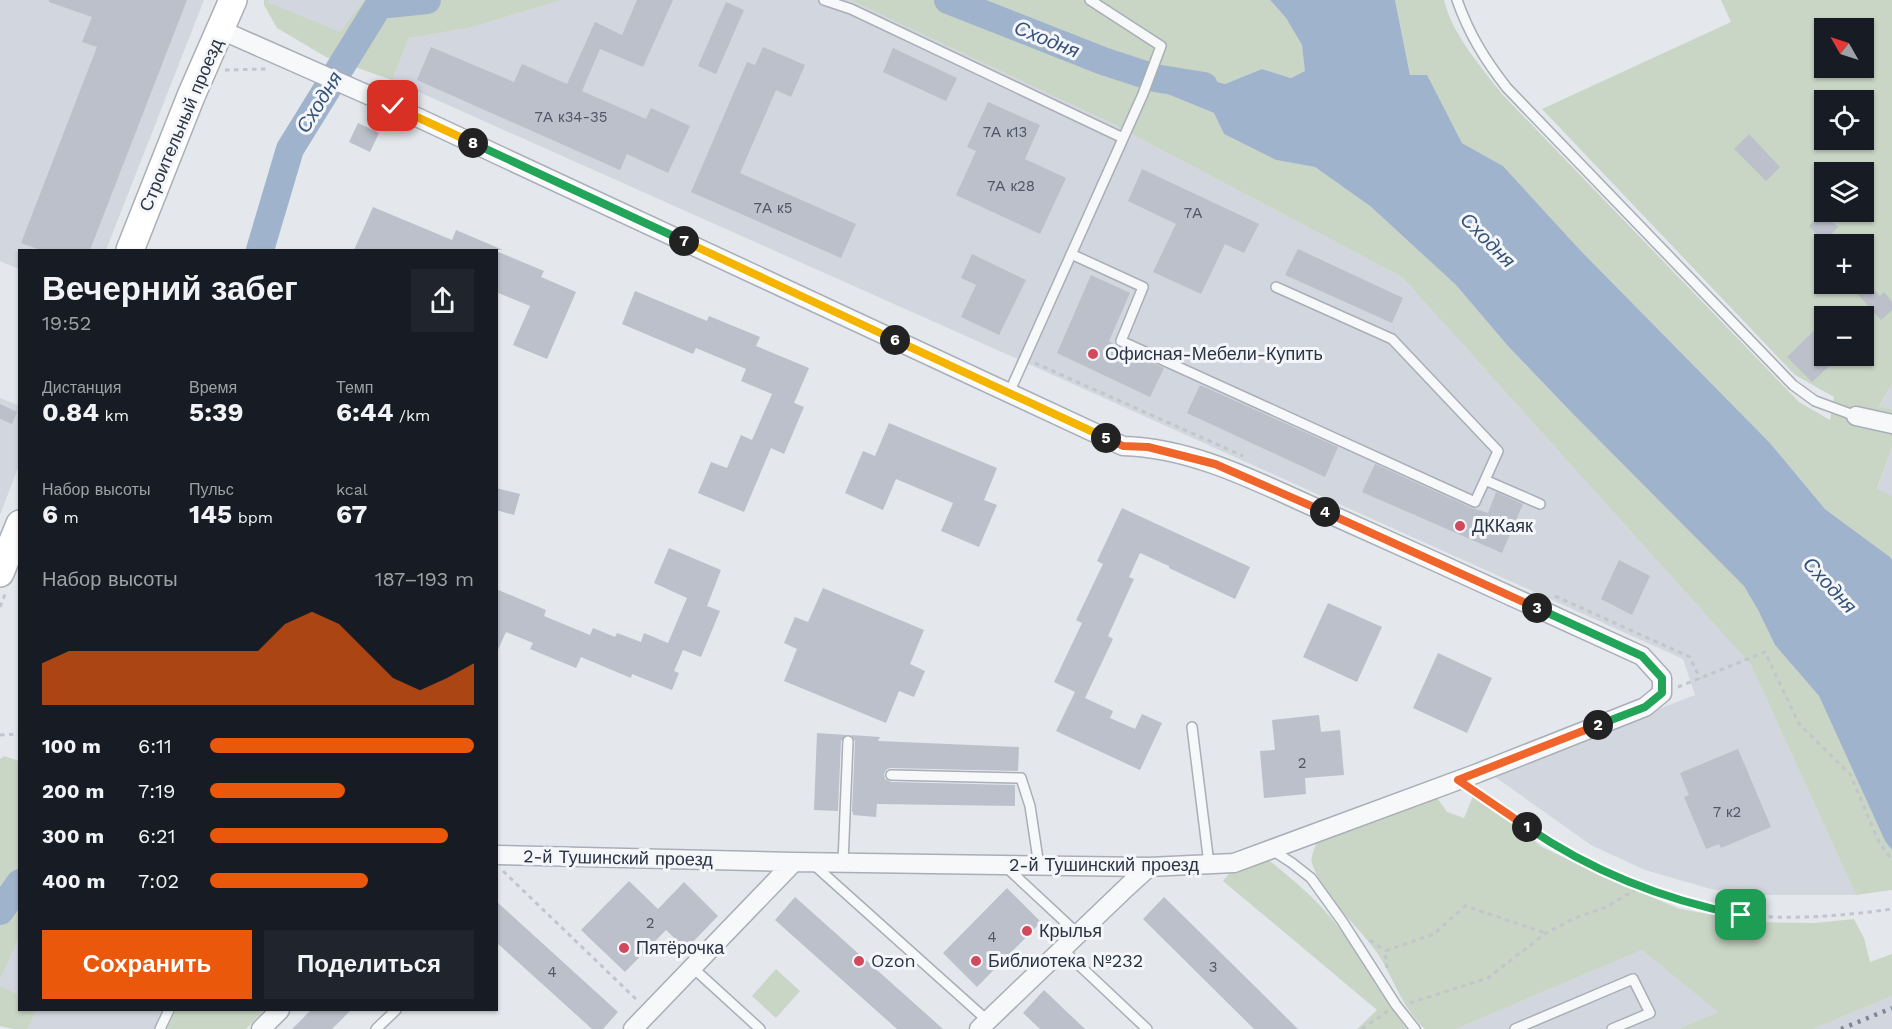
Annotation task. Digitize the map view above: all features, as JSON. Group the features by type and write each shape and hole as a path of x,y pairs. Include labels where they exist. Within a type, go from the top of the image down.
{"street":[{"name":"Строительный проезд","path":"130,249 191,96 233,0"},
{"path":"221,30 323,74 389,113 1123,446 1148,447 1215,464 1642,656 1662,686"},
{"path":"1856,416 1892,424"},
{"path":"0,573 18,529"},
{"name":"2-й Тушинский проезд","path":"498,855 1039,866 1149,867 1234,863 1458,780 1645,707 1662,686"},
{"path":"633,1029 692,967 803,862"},
{"path":"984,1025 1149,867"},
{"path":"261,1029 279,1011"}],"lane":[{"path":"824,0 851,9 1123,138"},
{"path":"1009,393 1143,94 1161,46 1090,0"},
{"path":"1457,0 1468,30 1489,65 1507,88 1793,385 1815,401 1856,416"},
{"path":"1071,254 1143,287 1121,340 1475,502 1498,451 1392,339 1276,287"},
{"path":"1485,480 1540,504"},
{"path":"1192,727 1209,864"},
{"path":"843,863 848,741"},
{"path":"891,775 1021,778 1030,806 1039,866"},
{"path":"1270,850 1311,878 1342,921 1396,1005 1415,1029"},
{"path":"803,862 984,1025"},
{"path":"1003,865 1078,934"},
{"path":"1062,949 1147,1029"},
{"path":"692,967 760,1029"},
{"path":"1515,1029 1633,979 1650,1013 1612,1029"},
{"path":"160,1029 169,1011"},
{"path":"376,1029 395,1011"}],"path":[{"path":"218,73 236,68 266,69 276,73"},
{"path":"389,113 391,130"},
{"path":"1662,686 1765,652 1799,724 1850,774 1879,842 1892,860"},
{"path":"0,735 18,734"},
{"path":"1458,780 1534,832 1590,865 1641,887 1688,902 1741,915 1818,917 1892,909"},
{"path":"498,866 649,1011"},
{"path":"1362,1029 1396,1005 1413,1003 1488,978 1546,933 1575,918 1606,908 1641,887"},
{"path":"1387,969 1385,951 1434,934 1465,906 1546,933"}],"shaded area":[{"path":"0,0 204,0 106,249 18,249 18,269 0,261"},
{"path":"268,0 364,0 340,33 268,2"},
{"path":"562,0 850,0 1115,125 1402,277 1751,665 1856,895 1748,895 1711,889 1645,870 1591,845 1491,774 1695,695 1683,659 392,80 409,38 469,28"},
{"path":"1892,384 1892,409 1879,408"},
{"path":"0,398 18,405 18,468 0,515"},
{"path":"1892,447 1892,496 1877,490"},
{"path":"18,940 18,995 0,986 0,979"},
{"path":"1642,950 1719,1012 1679,1029 1456,1029"},
{"path":"1892,996 1892,1029 1813,1029"},
{"path":"36,1011 164,1011 157,1029 27,1029"}],"green space":[{"path":"264,0 340,32 364,0 562,0 469,28 409,38 392,80 326,57 277,28 264,5"},
{"path":"850,0 1270,0 1286,18 1302,45 1306,71 1291,78 1262,69 1225,84 1170,69 1165,93 1214,113 1224,134 1276,160 1315,167 1370,206 1456,285 1507,345 1571,412 1744,585 1775,645 1819,696 1885,841 1892,850 1892,890 1856,895 1751,665 1402,277 1115,125"},
{"path":"1395,0 1444,0 1460,38 1502,94 1799,402 1830,420 1834,397 1795,375 1542,109 1731,22 1721,0 1892,0 1892,384 1879,407 1892,409 1892,447 1877,489 1892,496 1892,560 1825,509 1770,443 1581,251 1503,166 1462,143 1427,76 1410,75"},
{"path":"4,756 18,761 18,940 0,979 0,759"},
{"path":"1474,794 1542,847 1680,909 1755,922 1814,923 1854,919 1864,938 1870,962 1892,954 1892,996 1813,1029 1679,1029 1718,1012 1642,950 1456,1029 1425,1029 1404,1003 1378,954 1324,887 1312,863 1312,855 1317,841 1435,795 1447,812 1464,818"},
{"path":"1265,857 1304,890 1331,918 1407,1029 1357,1029 1377,1010 1223,881 1234,868"},
{"path":"776,969 800,991 776,1018 752,996"},
{"path":"0,986 18,995 18,1011 36,1011 27,1029 0,1026"},
{"path":"176,1011 263,1011 246,1029 167,1029"}],"water":[{"path":"1270,0 1395,0 1410,75 1427,75 1462,143 1503,166 1581,251 1770,443 1825,509 1890,557 1892,560 1892,850 1885,841 1819,696 1775,645 1744,586 1571,412 1507,345 1456,285 1370,206 1315,167 1276,160 1224,134 1214,113 1165,93 1170,69 1225,84 1262,69 1291,78 1305,71 1302,45 1286,18"}],"building":[{"path":"49,0 187,0 90,249 38,249 21,243 97,47 82,42 92,17 49,2"},
{"path":"637,0 673,0 643,67 600,49 582,91 646,119 651,108 690,126 668,173 627,154 620,170 417,80 431,47 514,82 522,64 567,84 595,22 622,35"},
{"path":"726,2 744,10 716,74 698,66"},
{"path":"763,47 805,65 791,97 776,90 740,173 856,224 841,258 691,192 747,62 755,65"},
{"path":"893,48 957,78 946,101 883,72"},
{"path":"988,102 1040,125 1025,159 1066,178 1040,234 956,195 976,151 967,147"},
{"path":"358,123 379,133 370,152 349,142"},
{"path":"1749,134 1780,167 1766,181 1734,149"},
{"path":"1142,169 1259,224 1244,253 1225,244 1201,294 1153,272 1176,224 1128,201"},
{"path":"373,207 452,240 456,230 503,250 498,249 354,249"},
{"path":"1814,221 1833,222 1838,227 1831,234 1816,234 1809,226"},
{"path":"1298,249 1403,298 1392,323 1285,275"},
{"path":"498,252 544,271 541,277 576,292 547,359 513,345 530,306 498,293"},
{"path":"972,254 1026,280 999,335 961,317 976,285 961,278"},
{"path":"1091,275 1130,293 1109,341 1164,368 1150,397 1057,353"},
{"path":"1874,290 1880,296 1884,292 1892,302 1892,310 1881,320 1874,312 1874,306 1868,306 1857,294 1874,294"},
{"path":"635,291 707,321 709,316 760,337 756,346 809,368 794,403 804,407 784,454 771,448 744,512 698,493 711,462 727,468 741,435 752,440 772,394 741,381 746,369 696,348 693,354 622,324"},
{"path":"1814,331 1814,366 1829,366 1812,382 1787,357"},
{"path":"1200,385 1338,447 1325,477 1187,413"},
{"path":"0,404 17,412 12,424 0,419"},
{"path":"889,423 997,468 984,500 997,505 979,547 941,531 953,503 896,479 883,510 845,493 863,451 875,456"},
{"path":"1375,464 1488,513 1496,492 1523,504 1502,553 1362,492"},
{"path":"498,488 520,494 514,515 498,511"},
{"path":"1122,508 1250,567 1235,599 1140,553 1129,577 1134,579 1108,636 1113,639 1085,698 1113,711 1110,718 1135,729 1142,714 1162,723 1140,770 1056,731 1075,692 1054,682 1082,623 1076,620 1103,564 1097,561"},
{"path":"669,548 721,570 707,606 720,611 701,657 683,650 674,671 679,673 672,690 632,674 631,678 581,657 576,668 530,649 533,643 506,632 498,650 498,590 546,610 544,616 590,635 593,628 615,637 617,633 641,642 644,633 668,643 687,598 654,583"},
{"path":"1619,560 1650,576 1632,615 1601,599"},
{"path":"823,588 924,630 910,664 925,671 914,697 899,691 886,723 784,681 797,649 784,643 795,617 808,622"},
{"path":"1328,603 1382,627 1357,682 1303,657"},
{"path":"1438,653 1492,678 1467,733 1413,708"},
{"path":"1319,715 1321,732 1340,730 1344,775 1305,778 1306,794 1264,798 1260,751 1275,750 1272,720"},
{"path":"817,733 846,735 841,741 838,811 814,810"},
{"path":"851,735 880,737 878,741 1019,747 1018,771 891,768 887,769 884,774 885,779 891,782 1015,785 1015,806 877,804 876,817 853,815 855,741"},
{"path":"1738,749 1771,827 1721,848 1719,844 1706,849 1684,797 1689,795 1680,773"},
{"path":"629,881 658,909 684,882 718,916 686,949 666,930 625,972 581,930"},
{"path":"1007,888 1041,922 977,987 943,953"},
{"path":"795,897 943,1029 897,1029 775,920"},
{"path":"1164,897 1298,1029 1254,1029 1143,919"},
{"path":"498,903 618,1012 603,1029 592,1029 498,944"},
{"path":"1044,990 1085,1029 1040,1029 1023,1013"},
{"path":"310,1011 350,1011 332,1029 292,1029"}],"waterway":[{"name":"Сходня","path":"260,249 290,149 379,5 427,0"},
{"name":"Сходня","path":"948,0 1103,61 1155,78 1204,86"},
{"name":"Сходня","path":"0,911 18,886"}],"railway":[{"path":"1841,1029 1892,1008"}],"place":[{"name":"Офисная-Мебели-Купить","path":"1093,354"},
{"name":"ДККаяк","path":"1460,526"},
{"name":"Крылья","path":"1027,931"},
{"name":"Пятёрочка","path":"624,948"},
{"name":"Ozon","path":"859,961"},
{"name":"Библиотека №232","path":"976,961"}],"route":[{"path":"393,106 1123,446 1148,447 1215,464 1642,656 1662,678 1662,693 1645,707 1458,780 1534,832 1590,865 1641,887 1741,915"}]}
